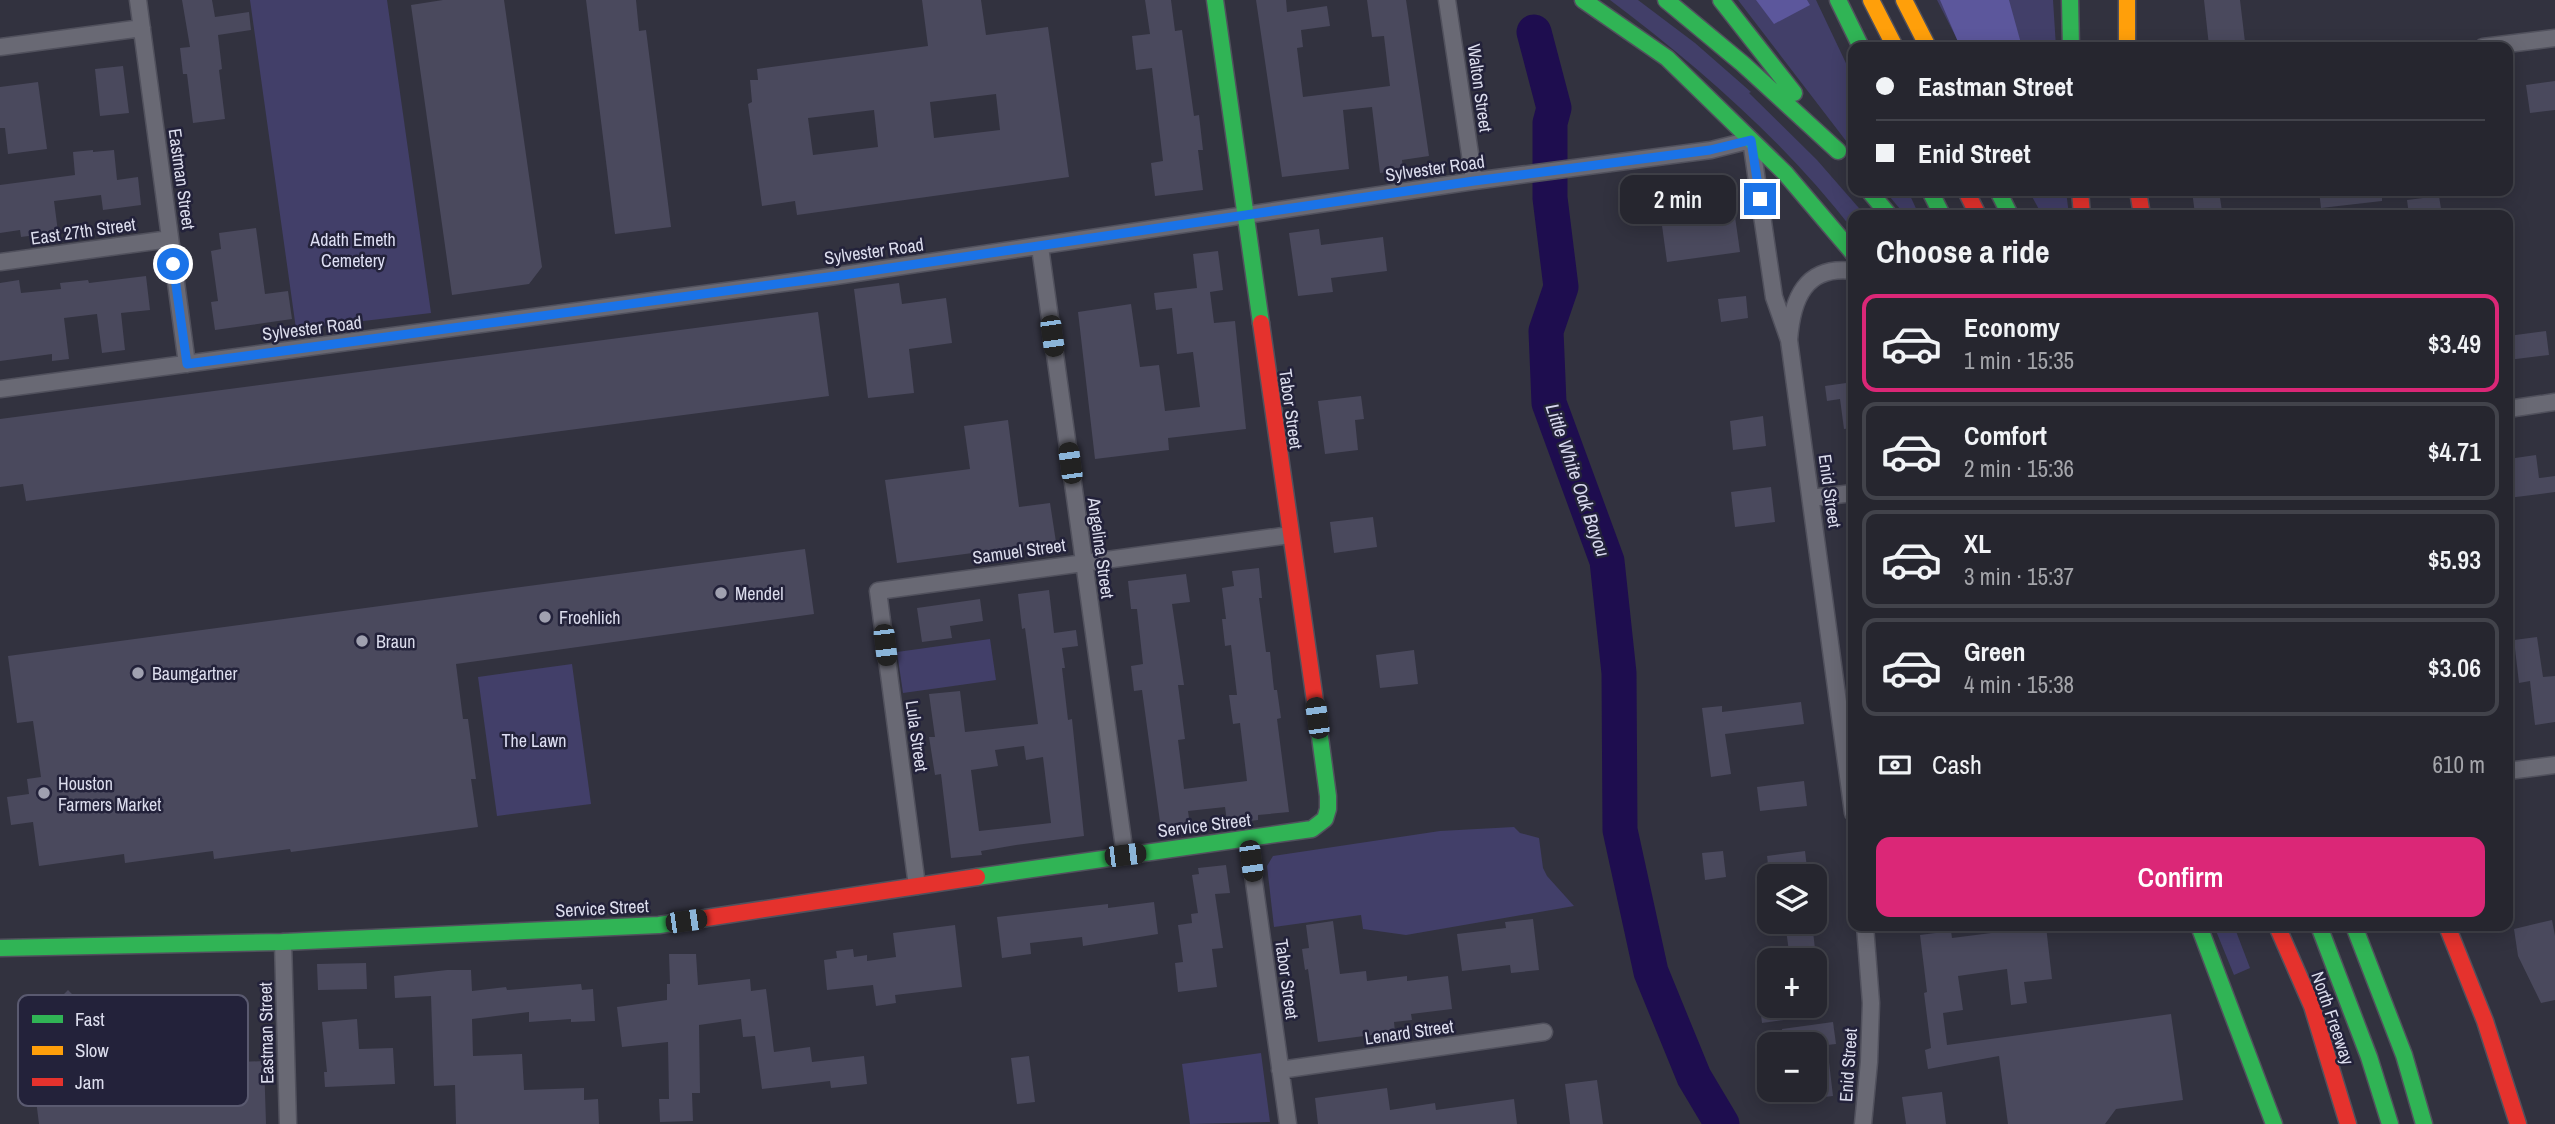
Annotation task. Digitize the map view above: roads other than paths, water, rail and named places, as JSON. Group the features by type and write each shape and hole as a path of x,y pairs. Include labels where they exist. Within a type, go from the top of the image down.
{"main road":[{"name":"Tabor Street","path":"1215,0 1328,796 1324,823"},
{"path":"1583,0 1667,58 1785,173 1848,247"},
{"path":"1666,0 1743,64 1842,155 1721,0"},
{"path":"1838,0 1859,42"},
{"path":"1871,0 1892,42"},
{"path":"1905,0 1926,42"},
{"path":"2070,0 2071,42"},
{"path":"2127,0 2127,42"},
{"path":"1874,196 1885,210"},
{"name":"Service Street","path":"0,948 283,942 659,925 1248,839 1315,828 1324,823"},
{"path":"2201,931 2274,1124"},
{"name":"North Freeway","path":"2279,931 2312,1006 2348,1124"},
{"name":"North Freeway","path":"2321,931 2369,1057 2390,1124"},
{"path":"2356,931 2404,1055 2424,1124"},
{"path":"2449,931 2485,1021 2518,1124"}],"street":[{"name":"Eastman Street","path":"138,0 187,364"},
{"name":"Walton Street","path":"1447,0 1474,181"},
{"path":"0,47 142,28"},
{"path":"2513,43 2555,38"},
{"name":"Sylvester Road","path":"0,390 1040,247 1474,181 1710,150 1751,140"},
{"name":"Enid Street","path":"1751,140 1774,298 1789,340 1848,776"},
{"name":"East 27th Street","path":"0,262 170,239"},
{"name":"Angelina Street","path":"1040,247 1125,855"},
{"name":"Enid Street","path":"1789,340 1794,306 1806,286 1827,271 1848,270"},
{"path":"2513,408 2555,402"},
{"path":"1811,498 1848,493"},
{"name":"Samuel Street","path":"878,591 1290,535"},
{"name":"Lula Street","path":"878,591 917,886"},
{"path":"2513,770 2555,765"},
{"name":"Tabor Street","path":"1248,839 1288,1124"},
{"name":"Enid Street","path":"1863,1124 1871,1003 1865,931"},
{"name":"Eastman Street","path":"283,942 288,1124"},
{"name":"Lenard Street","path":"1280,1070 1544,1032"}],"waterway":[{"name":"Little White Oak Bayou","path":"1534,32 1554,108 1550,123 1550,198 1561,287 1546,331 1549,403 1607,561 1619,673 1620,830 1651,972 1694,1077 1722,1124"}],"place":[{"name":"Mendel","path":"721,593"},
{"name":"Froehlich","path":"545,617"},
{"name":"Braun","path":"362,641"},
{"name":"Baumgartner","path":"138,673"},
{"name":"Houston Farmers Market","path":"44,793"}],"park label":[{"name":"Adath Emeth Cemetery","path":"353,249"},
{"name":"The Lawn","path":"534,740"}]}
